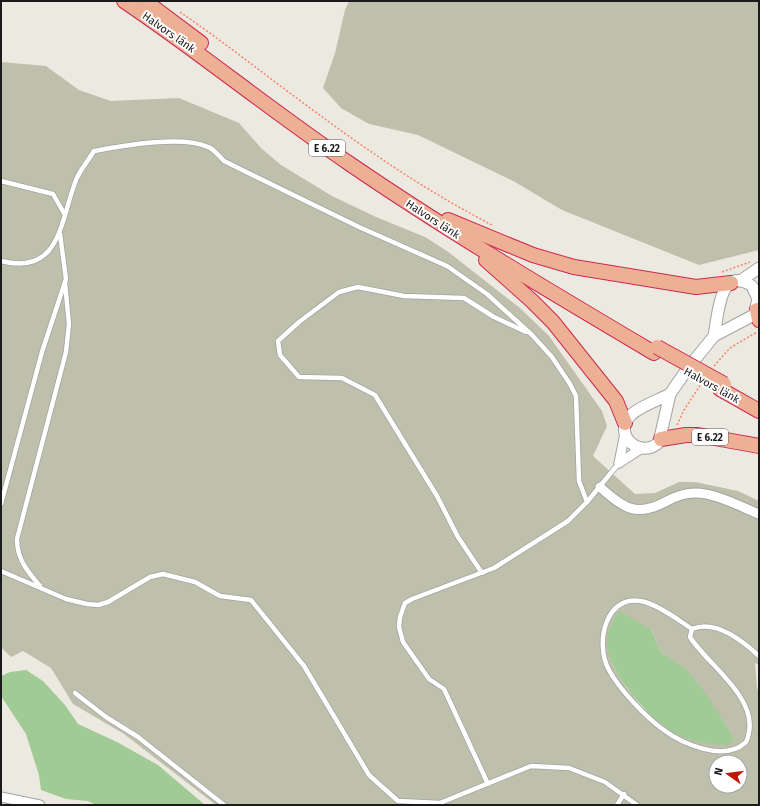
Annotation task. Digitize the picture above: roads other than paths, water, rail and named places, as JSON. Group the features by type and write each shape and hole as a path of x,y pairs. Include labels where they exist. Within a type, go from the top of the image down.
{"highway":[{"name":"Halvors länk","path":"124,1 202,56 349,164 457,235 722,387 759,411"},
{"name":"Halvors länk","path":"145,1 352,158 656,350"},
{"name":"E 6.22","path":"448,220 534,255 574,267 696,287 736,282"},
{"name":"E 6.22","path":"457,235 532,301 553,322 616,401 625,428"},
{"name":"Halvors länk","path":"722,387 759,403"},
{"name":"E 6.22","path":"668,437 698,435 759,446"}],"street":[{"path":"714,336 720,298 723,291 757,265"},
{"path":"619,463 625,428 635,412 670,394 714,336 758,315 758,292 752,286 736,282"},
{"path":"668,437 670,394"},
{"name":"E 6.22","path":"625,428 630,443 642,448 656,446 668,437"},
{"path":"619,463 642,448"},
{"path":"600,487 624,505 637,510 654,508 679,496 695,493 723,500 759,514"},
{"path":"1,797 40,805"}],"lane":[{"path":"1,262 15,265 33,263 46,255 60,234 77,179 94,151 134,145 186,142 209,147 224,161 360,227 447,266 487,294 532,335 552,357 576,396 579,481 587,502"},
{"path":"1,181 53,194 65,214"},
{"path":"1,504 42,352 66,279 60,234"},
{"path":"41,588 21,562 17,551 17,539 66,352 69,324 65,283"},
{"path":"482,573 458,536 437,496 375,395 342,378 299,377 280,355 278,341 299,322 339,292 358,287 404,296 464,298 494,317 532,335"},
{"path":"488,784 444,689 429,679 403,642 399,627 400,617 405,603 494,568 568,521 587,502 619,463"},
{"path":"1,571 66,599 98,604 108,602 121,596 150,576 163,574 195,582 220,596 251,600 304,666 369,775 398,801 440,803 531,766 569,768 605,782 624,794 637,805"},
{"path":"634,601 645,602 692,629 690,637 692,642 711,661 744,702 750,724 747,741 736,750 719,751 698,747 661,728 624,691 608,669 604,658 602,636 607,620 612,612 626,603 634,601"},
{"path":"692,629 700,626 718,629 739,639 759,656"},
{"path":"75,693 106,717 138,737 224,805"},
{"path":"617,805 624,794"}]}
